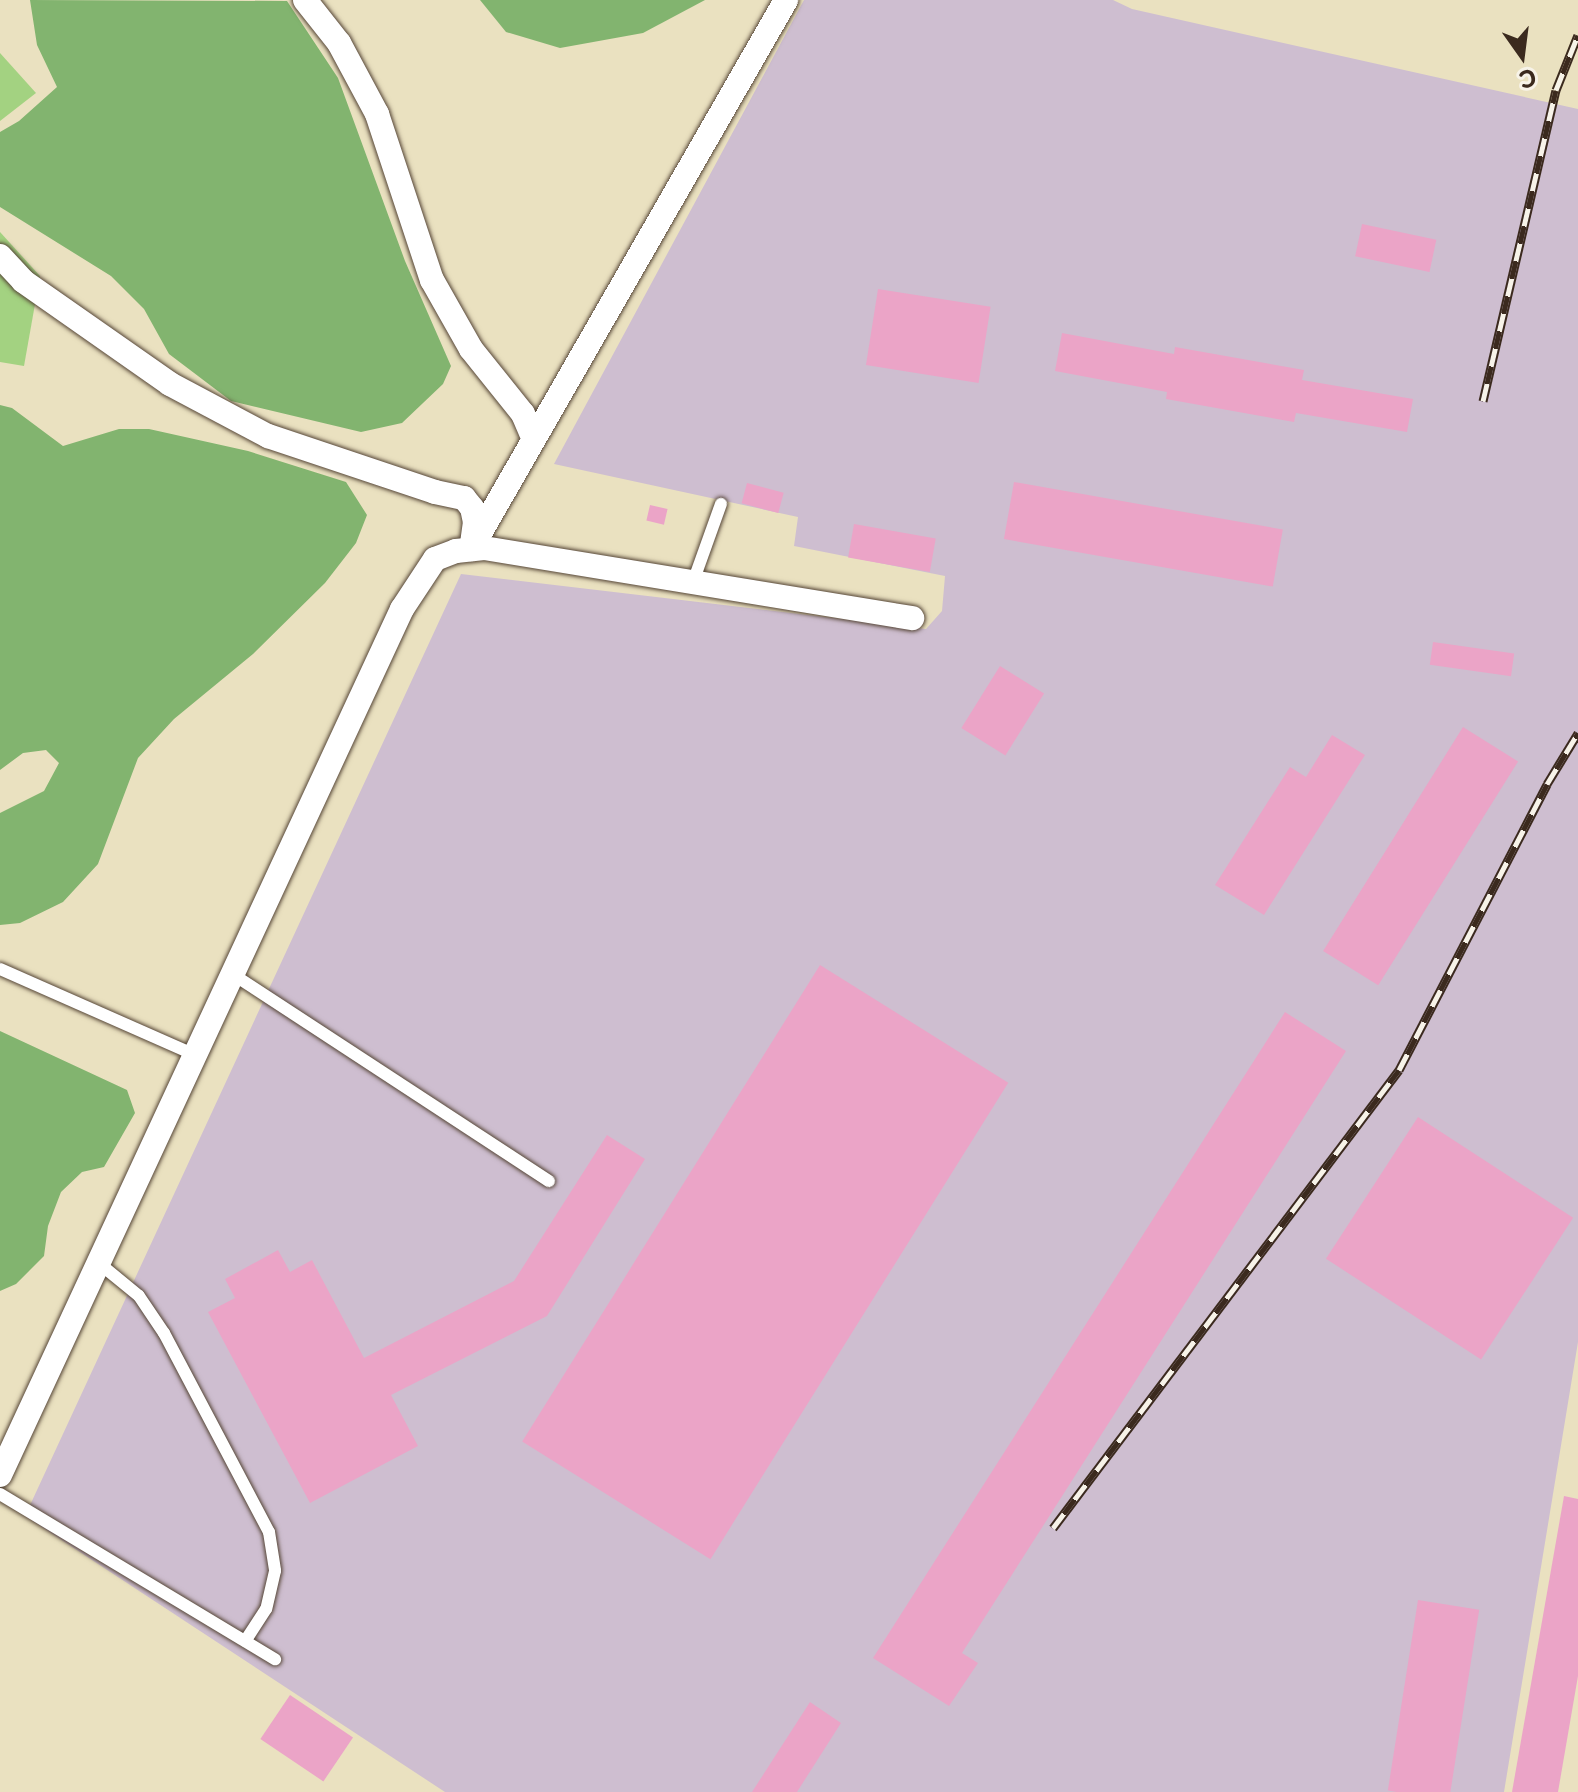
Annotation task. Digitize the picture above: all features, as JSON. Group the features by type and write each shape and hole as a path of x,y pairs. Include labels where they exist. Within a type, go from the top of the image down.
{"street":[{"path":"305,0 339,43 377,114 432,280 471,349 523,414 533,438"},
{"path":"471,549 786,0"},
{"path":"0,256 23,281 170,384 254,428 422,488 464,498 472,508 475,522 471,549"},
{"path":"0,1475 100,1264 231,973 417,582 435,559 484,548 912,618"}],"lane":[{"path":"693,582 721,504"},
{"path":"0,969 193,1054"},
{"path":"231,973 549,1181"},
{"path":"100,1264 139,1296 164,1333 269,1532 275,1571 266,1609 245,1641"},
{"path":"0,1494 275,1659"}],"shaded area":[{"path":"804,0 1113,0 1132,9 1578,109 1578,1342 1504,1792 445,1792 25,1516 461,574 926,629 942,611 945,576 794,546 798,517 554,464"}],"green space":[{"path":"30,0 287,1 338,78 405,261 451,366 443,384 402,423 361,432 231,401 169,354 144,309 111,276 0,207 0,132 19,121 57,87 37,45"},
{"path":"480,0 705,0 643,33 560,48 506,32"},
{"path":"0,53 36,93 0,121"},
{"path":"0,232 40,276 24,366 0,362"},
{"path":"0,405 12,408 63,446 119,429 149,429 248,451 346,482 367,515 356,543 325,583 253,654 174,719 138,758 98,864 63,902 20,923 0,925 0,813 44,791 59,763 46,750 23,753 0,770"},
{"path":"0,1031 127,1090 135,1113 104,1167 82,1172 61,1192 48,1226 44,1256 16,1284 0,1291"}],"building":[{"path":"1362,224 1436,240 1429,272 1355,256"},
{"path":"878,289 991,307 979,383 866,365"},
{"path":"1062,333 1174,354 1175,347 1304,370 1302,380 1413,399 1407,432 1296,413 1294,422 1166,399 1167,392 1055,371"},
{"path":"1014,482 1283,529 1273,587 1004,539"},
{"path":"747,483 784,493 778,513 742,503"},
{"path":"650,505 668,509 664,525 646,521"},
{"path":"854,524 936,538 930,572 848,557"},
{"path":"1433,642 1514,653 1511,676 1430,665"},
{"path":"1000,666 1044,694 1005,755 961,728"},
{"path":"1463,727 1518,761 1378,985 1323,951"},
{"path":"1332,735 1365,755 1264,915 1215,885 1290,767 1306,777"},
{"path":"820,965 1008,1083 710,1559 522,1442"},
{"path":"1285,1012 1346,1051 962,1653 978,1663 949,1706 873,1658"},
{"path":"1418,1117 1573,1218 1481,1359 1326,1259"},
{"path":"607,1135 645,1159 547,1316 391,1395 418,1446 310,1503 208,1312 235,1298 225,1279 278,1250 290,1272 312,1260 364,1358 514,1281"},
{"path":"1564,1496 1578,1499 1578,1676 1558,1792 1512,1792"},
{"path":"1418,1600 1479,1610 1450,1792 1388,1791"},
{"path":"290,1695 353,1737 323,1781 260,1739"},
{"path":"810,1702 841,1723 797,1792 752,1792"}],"railway":[{"path":"1483,401 1556,90 1578,35"},
{"path":"1053,1528 1399,1070 1547,784 1578,733"}]}
